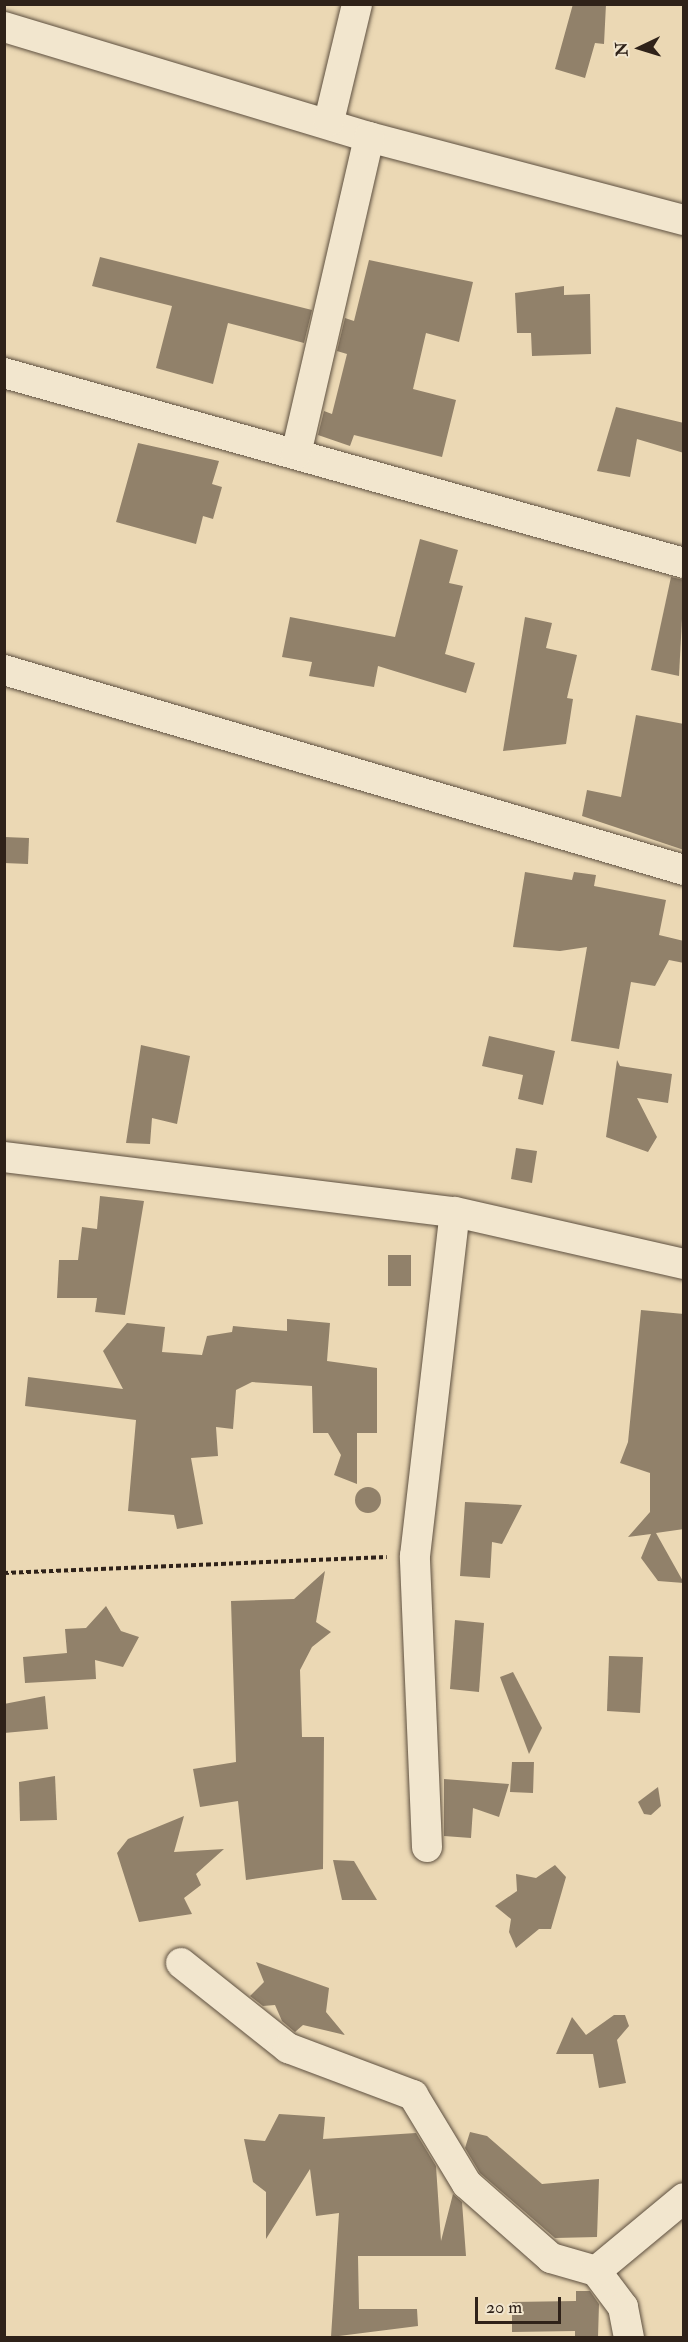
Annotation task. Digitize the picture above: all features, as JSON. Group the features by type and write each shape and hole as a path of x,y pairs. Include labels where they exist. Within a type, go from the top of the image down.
{"street":[{"path":"329,121 357,4"},
{"path":"4,27 329,121 369,137 684,220"},
{"path":"296,454 369,137"},
{"path":"4,373 684,563"},
{"path":"4,670 684,870"},
{"path":"4,1157 455,1212 684,1264"},
{"path":"427,1847 415,1556 455,1212"},
{"path":"181,1963 288,2048 413,2095 467,2184 551,2258 596,2271 623,2307 630,2337"},
{"path":"596,2271 684,2199"}],"path":[{"path":"4,1573 415,1556"}],"building":[{"path":"573,4 606,4 604,44 595,43 585,78 555,69"},
{"path":"100,257 312,310 304,343 228,323 213,384 156,368 172,306 92,286"},
{"path":"369,260 473,282 459,342 426,333 413,389 456,400 442,457 354,435 350,446 318,435 324,411 332,414 347,354 337,351 345,318 354,321"},
{"path":"564,286 564,295 590,294 591,354 532,356 531,333 517,333 515,293"},
{"path":"616,407 684,423 684,453 637,439 630,477 597,471"},
{"path":"138,443 219,461 212,484 222,487 213,519 203,516 196,544 116,522"},
{"path":"420,539 458,550 449,583 463,586 445,654 475,663 466,693 378,666 374,687 309,676 312,662 282,657 290,617 395,637"},
{"path":"671,577 684,580 679,676 651,670"},
{"path":"525,617 552,623 546,648 577,655 567,698 573,699 566,744 503,751"},
{"path":"636,715 684,724 684,850 582,816 587,790 621,797"},
{"path":"4,837 29,838 28,864 4,863"},
{"path":"525,872 572,880 574,872 596,875 594,886 666,900 659,935 684,941 684,963 669,960 655,986 631,982 619,1049 571,1041 587,947 560,951 513,947"},
{"path":"489,1036 555,1051 543,1105 518,1099 523,1075 482,1066"},
{"path":"141,1045 190,1056 177,1124 152,1118 150,1144 126,1143"},
{"path":"617,1060 620,1066 672,1074 668,1103 637,1098 657,1137 648,1152 606,1137"},
{"path":"516,1148 537,1151 532,1183 511,1179"},
{"path":"100,1196 144,1201 125,1315 95,1312 97,1298 57,1298 59,1260 78,1260 82,1227 97,1229"},
{"path":"388,1255 411,1255 411,1286 388,1286"},
{"path":"641,1310 684,1314 684,1529 656,1533 684,1583 658,1581 641,1558 651,1534 628,1537 650,1512 650,1473 620,1463 628,1442"},
{"path":"287,1319 330,1323 327,1361 377,1368 377,1433 357,1433 357,1484 334,1475 341,1455 328,1433 313,1433 312,1386 252,1382 236,1390 233,1429 216,1427 218,1456 191,1458 203,1524 177,1529 174,1515 128,1511 136,1420 25,1406 28,1377 123,1389 103,1351 127,1323 165,1327 162,1352 202,1355 207,1336 232,1332 233,1326 287,1331"},
{"path":"368,1487 377,1491 381,1500 377,1509 368,1513 359,1509 355,1500 359,1491"},
{"path":"465,1502 522,1505 502,1544 492,1542 490,1578 460,1576"},
{"path":"325,1571 316,1622 331,1632 312,1647 300,1670 302,1737 324,1737 323,1869 246,1880 238,1801 200,1807 193,1769 236,1762 231,1601 294,1599"},
{"path":"106,1606 121,1631 139,1637 123,1667 95,1660 96,1679 25,1683 23,1657 67,1653 65,1629 86,1628"},
{"path":"455,1620 484,1623 479,1692 450,1689"},
{"path":"609,1656 643,1657 640,1713 607,1711"},
{"path":"513,1672 542,1728 529,1754 500,1677"},
{"path":"45,1696 48,1729 4,1733 4,1704"},
{"path":"512,1762 534,1762 533,1793 510,1792"},
{"path":"55,1776 57,1820 20,1821 19,1782"},
{"path":"444,1779 509,1784 499,1817 473,1808 471,1838 444,1836"},
{"path":"658,1787 661,1806 651,1815 644,1814 638,1802"},
{"path":"184,1816 174,1852 224,1849 196,1874 201,1885 184,1898 192,1914 139,1922 117,1853 128,1839"},
{"path":"333,1860 354,1861 377,1900 342,1900"},
{"path":"555,1865 566,1877 551,1929 539,1929 516,1948 509,1932 511,1919 495,1906 517,1891 516,1874 536,1878"},
{"path":"256,1962 329,1988 326,2012 345,2035 303,2025 295,2032 282,2021 275,2005 263,2006 250,1996 264,1982"},
{"path":"614,2015 625,2015 629,2026 617,2040 626,2083 599,2088 593,2054 556,2054 572,2017 586,2035"},
{"path":"279,2114 325,2117 323,2139 416,2133 436,2166 441,2241 453,2194 462,2202 466,2256 358,2256 359,2309 417,2309 418,2326 331,2337 339,2213 316,2216 310,2169 266,2239 266,2192 253,2182 244,2139 265,2141"},
{"path":"470,2132 487,2136 542,2184 599,2179 597,2237 555,2238 480,2173 465,2148"},
{"path":"576,2291 590,2291 599,2304 598,2337 575,2337 575,2331 512,2332 512,2302 576,2301"}]}
